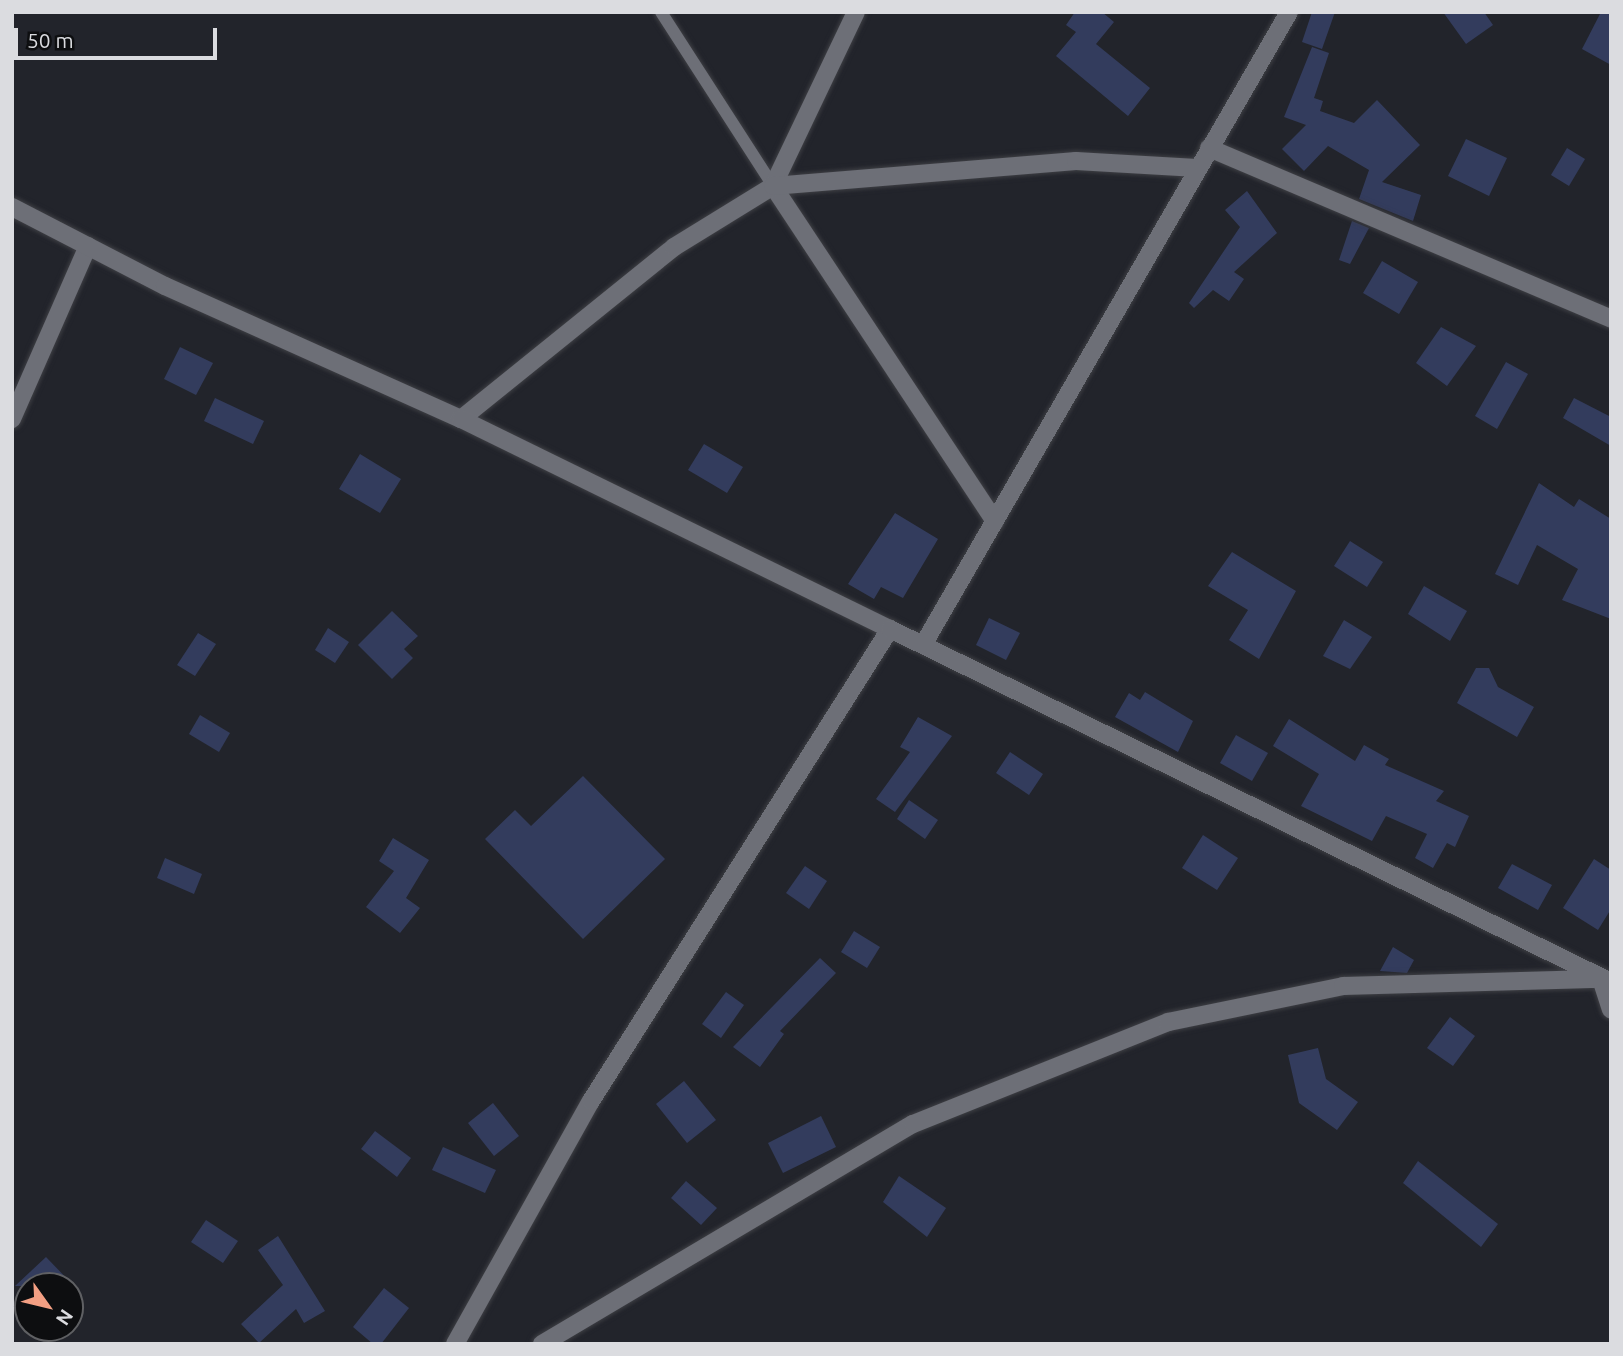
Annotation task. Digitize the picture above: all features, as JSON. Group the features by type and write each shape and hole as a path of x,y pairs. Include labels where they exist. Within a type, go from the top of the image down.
{"street":[{"path":"772,186 856,12"},
{"path":"923,645 1289,12"},
{"path":"1209,148 1611,319"},
{"path":"461,419 674,247 772,186 1076,161 1197,169"},
{"path":"772,186 995,521"},
{"path":"12,207 88,246 461,419 1606,981"},
{"path":"12,419 88,246"},
{"path":"455,1344 591,1101 890,629"},
{"path":"1606,981 1611,1009"},
{"path":"542,1344 913,1124 1168,1022 1343,986 1606,981"}],"lane":[{"path":"661,12 772,186"}],"building":[{"path":"1075,12 1102,12 1114,22 1096,44 1150,88 1128,116 1056,56 1076,32 1066,25"},
{"path":"1312,12 1335,12 1322,49 1302,42"},
{"path":"1443,12 1484,12 1493,25 1466,44"},
{"path":"1601,12 1611,12 1611,65 1582,49"},
{"path":"1312,47 1329,53 1314,98 1323,101 1320,111 1354,123 1377,100 1420,145 1382,182 1421,195 1413,221 1359,199 1369,170 1328,146 1304,171 1282,149 1306,125 1284,117"},
{"path":"1466,139 1507,158 1489,196 1448,176"},
{"path":"1567,148 1585,159 1569,186 1551,175"},
{"path":"1247,191 1277,233 1234,272 1244,279 1229,301 1213,290 1194,308 1189,303 1240,227 1225,210"},
{"path":"1352,221 1369,228 1350,264 1339,260"},
{"path":"1382,261 1418,282 1399,314 1363,293"},
{"path":"1441,327 1476,346 1447,386 1416,363"},
{"path":"180,347 213,363 196,395 164,379"},
{"path":"1506,362 1528,374 1497,429 1475,416"},
{"path":"215,398 264,421 253,444 204,421"},
{"path":"1574,398 1611,417 1611,446 1563,418"},
{"path":"704,444 743,467 727,493 688,470"},
{"path":"360,454 401,479 380,513 339,489"},
{"path":"1539,483 1574,507 1579,499 1611,519 1611,619 1562,600 1578,569 1537,545 1518,585 1495,574"},
{"path":"895,513 938,539 903,598 881,587 874,599 848,584"},
{"path":"1350,541 1383,562 1367,587 1334,566"},
{"path":"1232,552 1296,591 1259,659 1229,640 1248,610 1208,586"},
{"path":"1424,586 1467,611 1450,641 1408,614"},
{"path":"392,611 418,636 404,649 413,658 392,679 358,645"},
{"path":"989,618 1020,633 1006,660 976,645"},
{"path":"1344,620 1372,637 1350,669 1323,656"},
{"path":"328,628 349,642 335,663 315,650"},
{"path":"198,633 216,644 195,676 177,665"},
{"path":"1476,668 1489,668 1498,687 1534,707 1517,737 1457,703"},
{"path":"1145,692 1193,721 1178,752 1115,717 1129,693 1140,700"},
{"path":"200,715 230,733 219,752 189,734"},
{"path":"918,717 952,736 895,812 876,799 910,752 900,747"},
{"path":"1289,719 1355,761 1364,745 1389,759 1385,765 1444,791 1436,801 1469,816 1455,847 1447,843 1433,868 1415,858 1427,834 1386,816 1372,841 1301,806 1319,774 1273,746"},
{"path":"1236,735 1268,753 1252,781 1220,763"},
{"path":"1010,752 1043,774 1029,795 996,773"},
{"path":"583,776 665,859 583,939 485,839 515,810 531,826"},
{"path":"909,800 938,820 925,839 897,819"},
{"path":"1203,835 1238,858 1217,890 1182,868"},
{"path":"393,838 429,860 406,898 420,908 400,933 366,907 394,871 379,861"},
{"path":"165,858 202,874 194,894 157,878"},
{"path":"1594,859 1611,870 1611,909 1598,930 1563,908"},
{"path":"1512,864 1552,885 1538,910 1498,888"},
{"path":"805,866 827,881 809,909 786,893"},
{"path":"854,931 880,947 867,968 841,952"},
{"path":"1393,947 1414,960 1407,973 1380,971"},
{"path":"820,958 836,973 780,1031 784,1034 760,1067 733,1047"},
{"path":"726,992 744,1005 721,1038 702,1024"},
{"path":"1450,1017 1475,1036 1453,1066 1427,1048"},
{"path":"1318,1048 1326,1079 1358,1102 1337,1130 1299,1103 1288,1055"},
{"path":"684,1081 716,1120 687,1143 656,1104"},
{"path":"493,1103 519,1136 494,1156 468,1123"},
{"path":"821,1116 836,1147 783,1173 768,1143"},
{"path":"375,1131 411,1158 397,1177 361,1149"},
{"path":"443,1147 496,1170 485,1193 432,1170"},
{"path":"1418,1161 1498,1224 1481,1247 1403,1183"},
{"path":"899,1176 946,1208 927,1237 883,1202"},
{"path":"686,1181 717,1208 701,1225 671,1198"},
{"path":"206,1220 238,1241 223,1263 191,1242"},
{"path":"278,1236 325,1311 304,1323 296,1309 259,1343 241,1324 283,1285 258,1250"},
{"path":"46,1257 60,1272 30,1272"},
{"path":"384,1288 409,1308 381,1344 373,1344 353,1327"}]}
